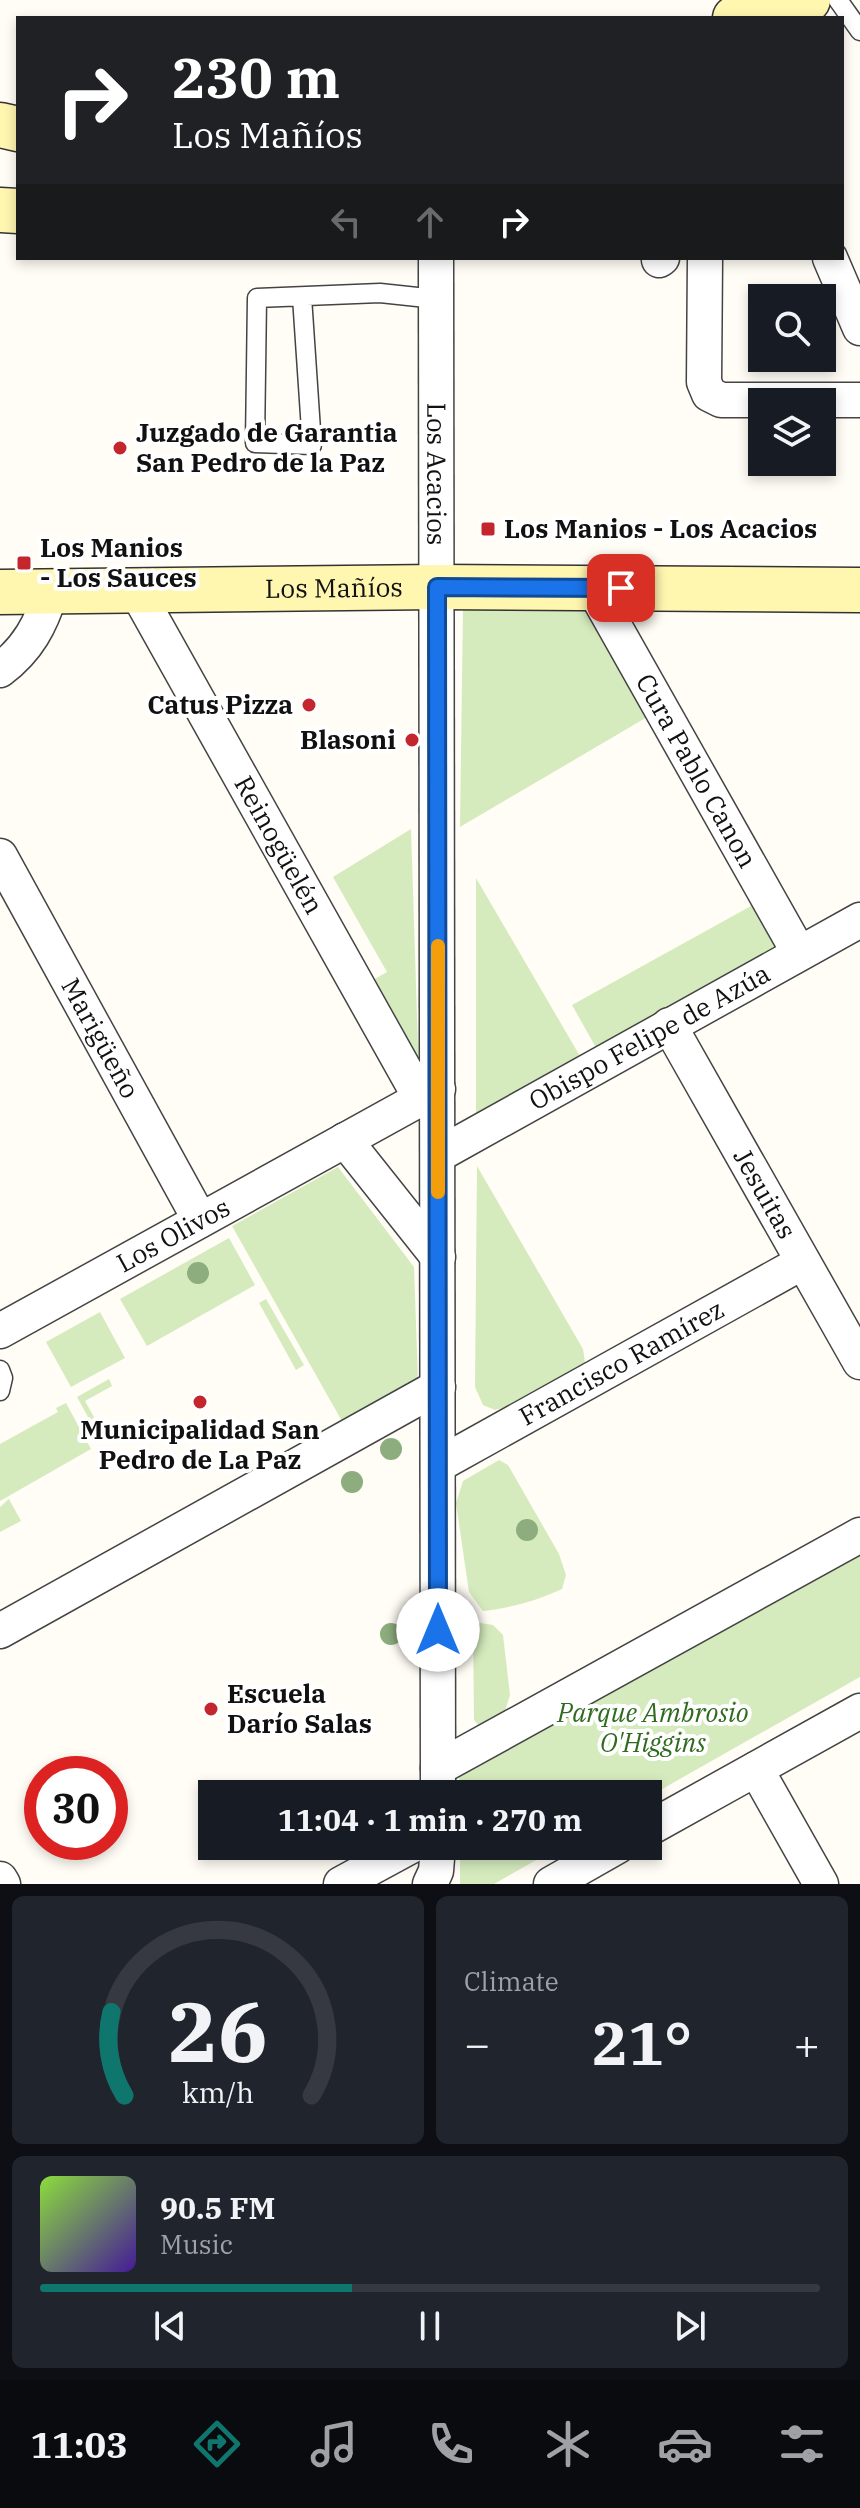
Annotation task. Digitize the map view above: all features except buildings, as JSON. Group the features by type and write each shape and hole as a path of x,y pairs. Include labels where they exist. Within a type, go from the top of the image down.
{"street":[{"path":"739,11 808,0"},
{"name":"Los Acacios","path":"436,260 437,587 429,1094 438,1155 438,1780"},
{"path":"705,260 704,382 709,394 721,400 860,400"},
{"path":"831,260 860,328"},
{"name":"Los Mañíos","path":"0,592 437,587 860,590"},
{"name":"Cura Pablo Canon","path":"593,588 799,953"},
{"path":"0,670 24,649 35,633 51,592"},
{"name":"Reinogüelén","path":"137,592 429,1094"},
{"name":"Marigüeño","path":"0,856 200,1220"},
{"name":"Obispo Felipe de Azúa","path":"438,1155 860,920"},
{"name":"Jesuitas","path":"669,1025 860,1362"},
{"name":"Los Olivos","path":"0,1331 429,1094"},
{"path":"345,1140 438,1257"},
{"name":"Francisco Ramírez","path":"438,1465 803,1262"},
{"path":"0,1631 438,1387"},
{"path":"440,1780 860,1535"},
{"path":"662,1821 860,1711"},
{"path":"756,1769 821,1884"},
{"path":"341,1884 385,1860"},
{"path":"430,1884 437,1860"},
{"path":"551,1884 593,1860"},
{"path":"0,1879 3,1884"}],"lane":[{"path":"838,0 860,31"},
{"path":"302,297 312,445 255,443 257,298 380,293 436,299"},
{"path":"0,1370 3,1378 0,1391"}],"green space":[{"path":"593,608 654,713 460,827 463,609"},
{"path":"411,829 419,1079 366,984 387,972 333,877"},
{"path":"476,878 584,1063 476,1126"},
{"path":"760,901 786,949 599,1053 572,1005"},
{"path":"477,1166 583,1349 585,1363 507,1407 495,1410 483,1405 475,1387"},
{"path":"338,1167 414,1267 418,1382 343,1423 232,1226"},
{"path":"229,1238 255,1285 147,1346 120,1299"},
{"path":"266,1299 304,1365 296,1370 259,1303"},
{"path":"100,1312 125,1358 71,1387 46,1342"},
{"path":"109,1379 112,1386 85,1401 104,1435 99,1437 77,1397"},
{"path":"66,1403 91,1449 0,1501 0,1444 58,1412 56,1408"},
{"path":"499,1460 508,1465 559,1554 566,1575 562,1589 513,1606 483,1611 469,1592 456,1503 463,1481"},
{"path":"9,1499 21,1521 0,1532 0,1507"},
{"name":"Parque Ambrosio O'Higgins","path":"860,1546 860,1677 662,1789 662,1780 459,1780 459,1771"},
{"path":"480,1623 493,1625 503,1635 510,1695 505,1711 480,1727 474,1720 473,1633"},
{"path":"460,1860 536,1860 494,1884 460,1884"}],"slow traffic":[{"path":"438,946 438,1192"}],"place":[{"name":"Juzgado de Garantia San Pedro de la Paz","path":"120,448"},
{"name":"Los Manios - Los Acacios","path":"488,529"},
{"name":"Los Manios - Los Sauces","path":"24,563"},
{"name":"Catus Pizza","path":"309,705"},
{"name":"Blasoni","path":"412,740"},
{"name":"Municipalidad San Pedro de La Paz","path":"200,1402"},
{"name":"Escuela Darío Salas","path":"211,1709"}],"route":[{"path":"438,1630 437,587 621,588"}]}
